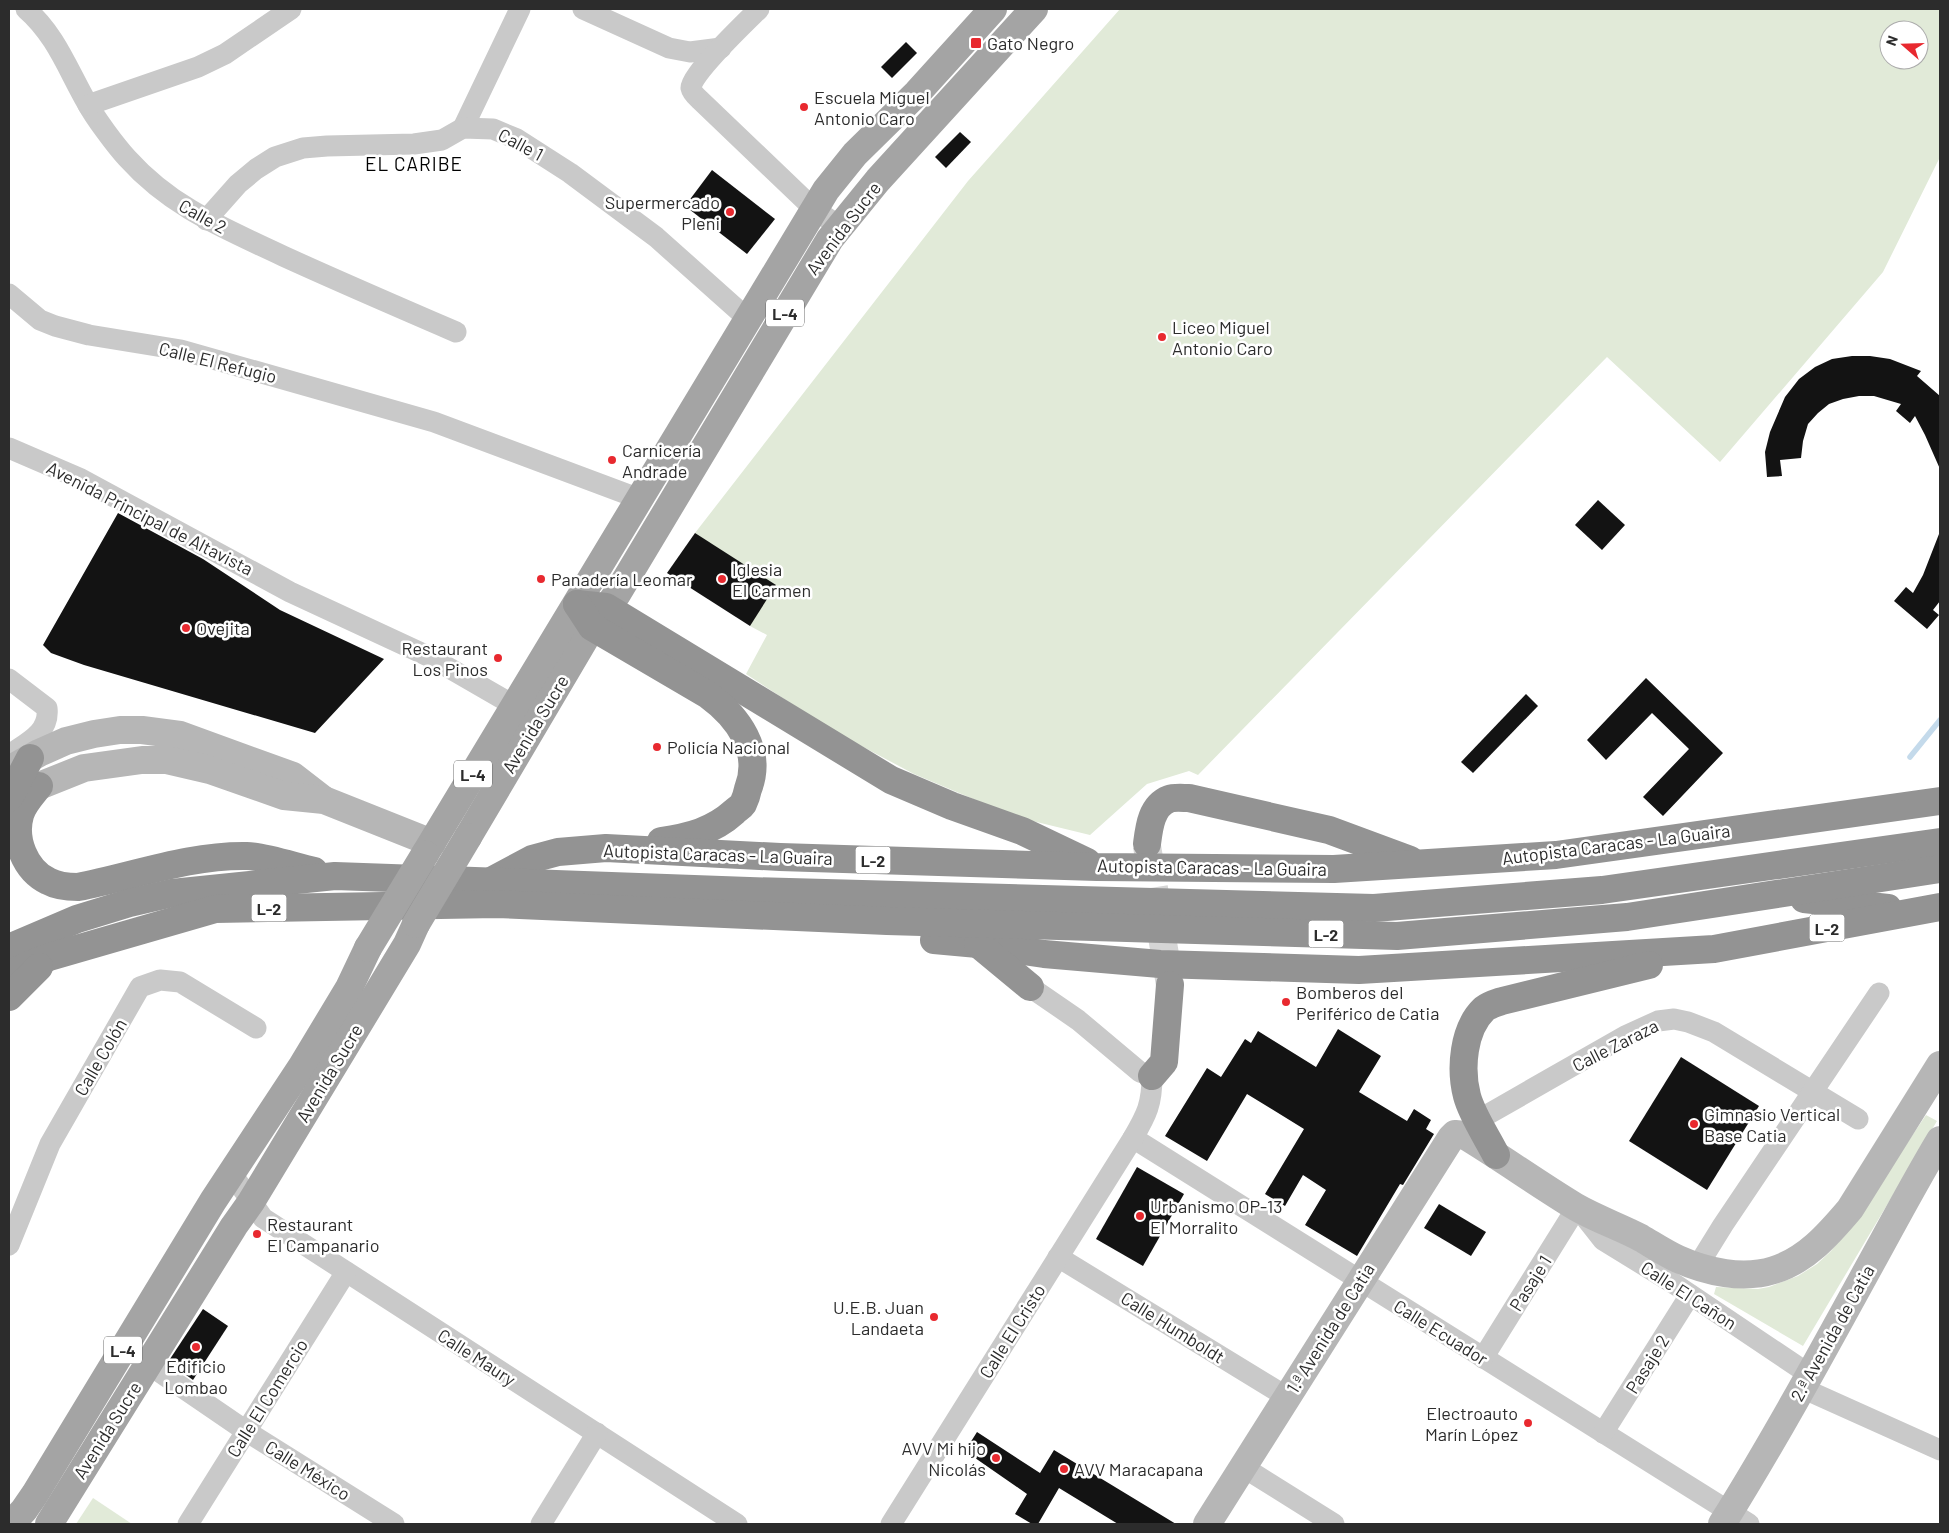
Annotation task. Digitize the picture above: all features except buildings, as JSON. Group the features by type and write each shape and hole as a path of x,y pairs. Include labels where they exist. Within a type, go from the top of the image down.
{"highway":[{"path":"577,604 891,780 1108,867"},
{"path":"599,617 724,707 744,733 751,748 753,769 743,804 722,823 702,832 676,839 606,848"},
{"path":"9,798 16,761"},
{"path":"39,786 20,814 18,826 19,842 23,854 36,872 47,881 64,887 94,884 170,865 224,857 249,856 335,876"},
{"path":"1147,844 1149,823 1157,808 1169,800 1189,798 1329,830 1420,864"},
{"name":"Autopista Caracas - La Guaira","path":"492,893 532,859 558,852 606,848 780,857 1108,867 1334,868 1556,854 1934,800"},
{"name":"Autopista Caracas - La Guaira","path":"9,974 49,957 215,909 492,893 1015,898 1374,908 1602,890 1940,842"},
{"name":"L-2","path":"1015,898 1108,867"},
{"name":"Autopista Caracas - La Guaira","path":"9,948 77,920 129,903 172,893 335,876 492,893 887,922 1397,936 1627,917 1940,869"},
{"name":"L-2","path":"1763,895 1929,909"},
{"name":"Autopista Caracas - La Guaira","path":"887,922 919,938 978,944 1044,954 1160,964 1359,970 1714,948 1929,909"},
{"path":"978,944 1030,987"},
{"path":"1496,1155 1466,1127 1467,1098 1463,1076 1465,1050 1474,1023 1485,1008 1502,1001 1714,948"},
{"path":"1030,987 1030,975 1035,962 1044,954"},
{"path":"9,997 49,957"},
{"path":"1152,1076 1164,1062 1170,985"}],"main road":[{"name":"Avenida Sucre","path":"11,1524 35,1494 213,1201 302,1066 348,988 368,948 826,190 855,154 917,94 993,9"},
{"name":"Avenida Sucre","path":"49,1524 234,1226 251,1202 407,944 416,924 537,720 599,617 617,594 806,278 840,226 878,180 1034,9"}],"street":[{"name":"Calle 2","path":"26,9 46,30 61,51 88,105 126,158 177,203 206,220 329,277 456,332"},
{"path":"88,105 198,67 225,54 291,9"},
{"path":"206,220 238,184 256,169 275,157 303,148 414,144 442,140 464,128 520,9"},
{"path":"583,9 669,48 690,52 722,48"},
{"path":"759,9 703,67 692,85 695,95 814,209 840,226"},
{"name":"Calle 1","path":"464,128 493,129 517,138 570,173 656,237 749,320"},
{"name":"Calle El Refugio","path":"9,294 40,320 55,326 89,335 181,350 434,422 640,499"},
{"name":"Avenida Principal de Altavista","path":"9,448 81,479 290,592 430,657 537,720"},
{"path":"9,679 47,708 48,714 46,723 40,733 16,761"},
{"path":"16,761 66,741 94,734 120,730 163,732 189,738 293,776 324,800 428,848"},
{"path":"9,806 39,786 84,768 142,760 167,760 210,770 284,796 324,800"},
{"name":"Calle Colón","path":"9,1245 50,1144 140,987 160,980 180,982 256,1028"},
{"path":"1030,987 1078,1020 1140,1072 1152,1076"},
{"path":"1697,1267 1723,1224 1879,993"},
{"name":"Calle Zaraza","path":"1466,1127 1625,1036 1658,1021 1674,1019 1714,1032 1858,1119"},
{"path":"1496,1155 1577,1207 1641,1238 1677,1259 1697,1267 1740,1275 1774,1271 1797,1261 1814,1248 1850,1209 1940,1065"},
{"name":"Calle El Cristo","path":"891,1524 1147,1115 1152,1097 1152,1076"},
{"name":"1.ª Avenida de Catia","path":"1207,1524 1451,1138 1466,1127"},
{"name":"Calle Ecuador","path":"1133,1138 1604,1433 1733,1520"},
{"name":"2.ª Avenida de Catia","path":"1733,1520 1806,1381 1933,1167 1940,1140"},
{"name":"Calle Maury","path":"232,1174 262,1218 737,1524"},
{"name":"Calle El Cañon","path":"1577,1207 1603,1240 1690,1295 1806,1381 1940,1450"},
{"name":"Pasaje 1","path":"1483,1358 1577,1207"},
{"name":"Calle Humboldt","path":"1058,1257 1287,1397"},
{"name":"Calle El Comercio","path":"188,1524 346,1272"},
{"name":"Pasaje 2","path":"1604,1433 1690,1295"},
{"name":"Calle México","path":"148,1364 246,1431 394,1524"},
{"path":"541,1524 597,1433"},
{"path":"1243,1468 1334,1524"}],"green space":[{"path":"1120,9 1940,9 1940,157 1883,272 1720,462 1607,357 1198,775 1189,771 1147,784 1090,835 1016,817 914,774 835,732 746,674 767,635 750,626 695,533 968,181"},
{"path":"1926,1115 1937,1121 1803,1346 1714,1294 1716,1287 1758,1289 1769,1287 1798,1276 1817,1264 1831,1251 1855,1221"},
{"path":"93,1498 132,1524 76,1524"}],"waterway":[{"path":"1910,757 1940,720"}],"tunnel":[{"path":"1147,846 1170,985"}],"place":[{"name":"Gato Negro","path":"976,43"},
{"name":"Escuela Miguel Antonio Caro","path":"804,107"},
{"name":"Supermercado Pleni","path":"730,212"},
{"name":"Liceo Miguel Antonio Caro","path":"1162,337"},
{"name":"Carnicería Andrade","path":"612,460"},
{"name":"Panadería Leomar","path":"541,579"},
{"name":"Iglesia El Carmen","path":"722,579"},
{"name":"Ovejita","path":"186,628"},
{"name":"Restaurant Los Pinos","path":"498,658"},
{"name":"Policía Nacional","path":"657,747"},
{"name":"Bomberos del Periférico de Catia","path":"1286,1002"},
{"name":"Gimnasio Vertical Base Catia","path":"1694,1124"},
{"name":"Urbanismo OP-13 El Morralito","path":"1140,1216"},
{"name":"Restaurant El Campanario","path":"257,1234"},
{"name":"U.E.B. Juan Landaeta","path":"934,1317"},
{"name":"Edificio Lombao","path":"196,1347"},
{"name":"Electroauto Marín López","path":"1528,1423"},
{"name":"AVV Mi hijo Nicolás","path":"996,1458"},
{"name":"AVV Maracapana","path":"1064,1469"}],"district":[{"name":"EL CARIBE","path":"414,163"}]}
